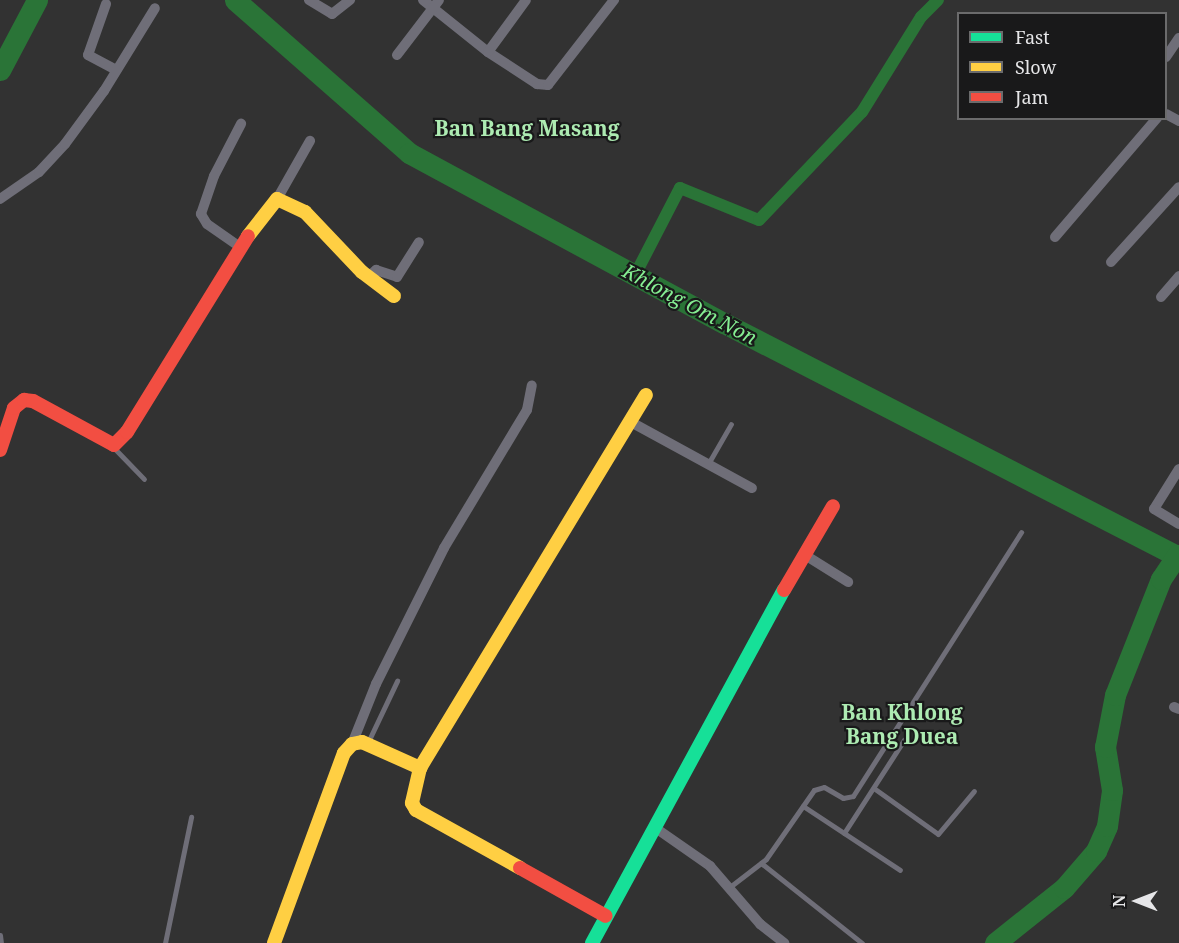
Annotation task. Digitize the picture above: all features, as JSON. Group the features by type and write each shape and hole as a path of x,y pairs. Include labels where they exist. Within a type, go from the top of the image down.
{"street":[{"path":"309,0 332,14 350,0"},
{"path":"423,0 436,4 488,52 537,84 548,85 614,0"},
{"path":"488,52 526,0"},
{"path":"106,4 88,55 116,70"},
{"path":"397,55 436,4"},
{"path":"0,199 39,172 65,144 155,8"},
{"path":"1167,56 1179,38"},
{"path":"1055,237 1155,120"},
{"path":"240,247 207,224 201,214 213,176 241,124"},
{"path":"0,450 14,408 24,400 33,401 114,445 127,432 240,247 277,199 310,141"},
{"path":"1111,262 1179,187"},
{"path":"277,199 305,212 368,277 394,296"},
{"path":"368,277 376,270 397,277 419,242"},
{"path":"1161,297 1179,276"},
{"path":"273,943 344,753 352,744 376,684 444,548 527,410 532,385"},
{"path":"606,916 416,810 412,803 420,768 646,395"},
{"path":"629,421 752,488"},
{"path":"1179,469 1154,509 1179,524"},
{"path":"592,943 657,829 742,661 833,506"},
{"path":"805,555 848,582"},
{"path":"352,744 367,743 420,768"},
{"path":"657,829 731,886 760,924 784,943"}],"lane":[{"path":"708,464 731,424"},
{"path":"114,445 116,453 144,479"},
{"path":"731,886 761,863 818,787 843,798 854,796 1021,532"},
{"path":"367,743 397,681"},
{"path":"844,833 875,789 904,740"},
{"path":"875,789 938,834 974,791"},
{"path":"803,806 900,870"},
{"path":"165,943 191,817"},
{"path":"761,863 862,943"},
{"path":"0,935 1,943"}],"waterway":[{"path":"0,70 37,0"},
{"name":"Khlong Om Non","path":"235,0 409,153 724,323 1179,557"},
{"path":"635,275 680,188 759,220 862,112 921,17 938,0"},
{"path":"995,943 1064,888 1096,851 1107,826 1112,790 1105,747 1115,695 1161,579 1177,555"}],"traffic: fast":[{"path":"592,943 784,590"}],"traffic: slow":[{"path":"248,236 277,199 305,212 362,272 394,296"},
{"path":"420,768 646,395"},
{"path":"274,943 344,753 352,744 362,742 420,768 412,803 416,810 520,868"}],"traffic: jam":[{"path":"0,450 14,408 24,400 33,401 114,445 127,432 248,236"},
{"path":"784,590 833,506"},
{"path":"520,868 606,916"}],"district":[{"name":"Ban Bang Masang","path":"527,128"},
{"name":"Ban Khlong Bang Duea","path":"902,724"}]}
